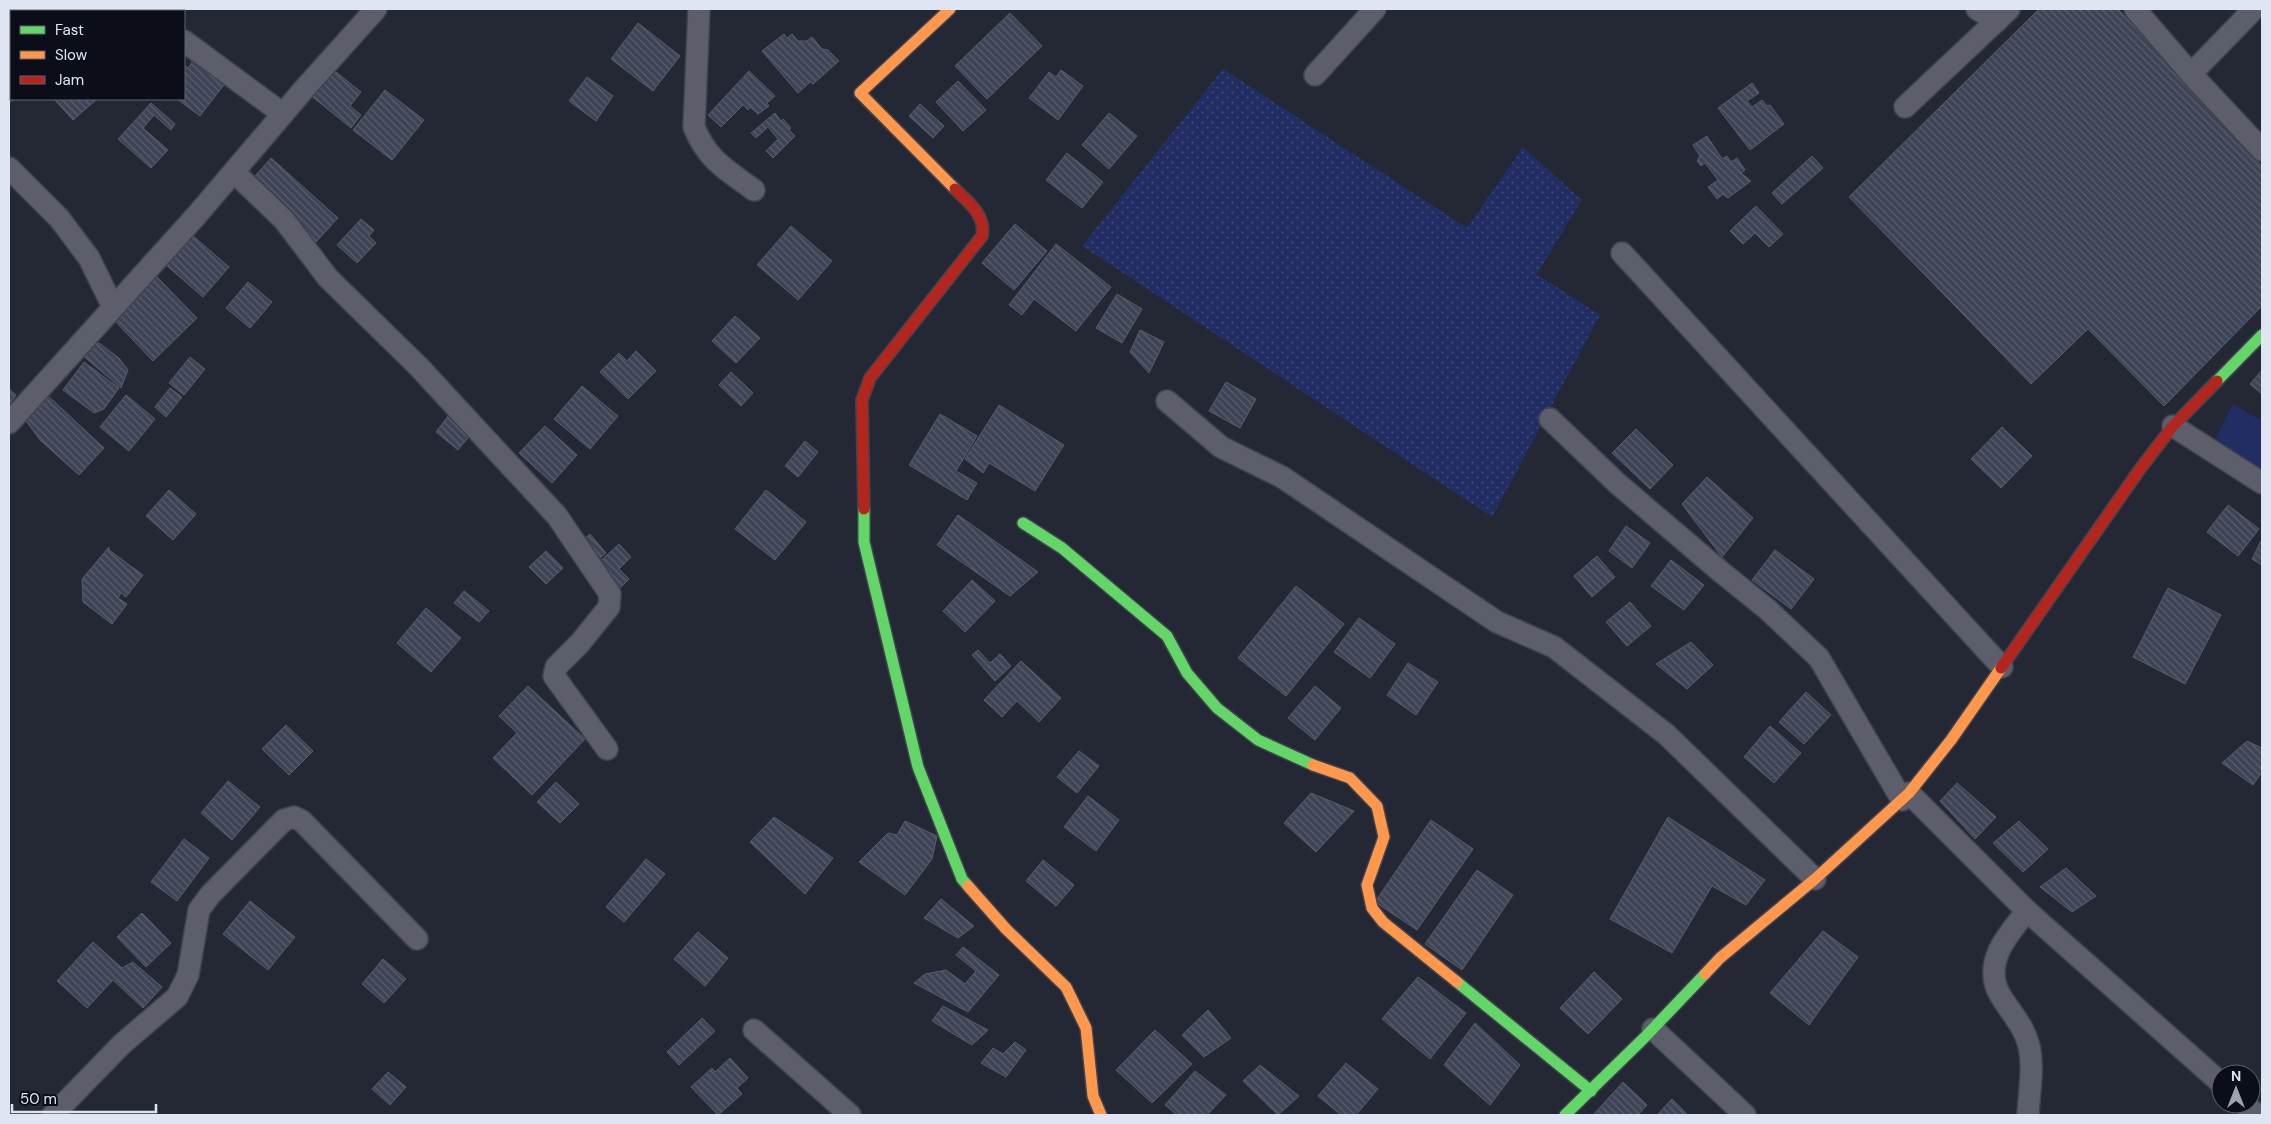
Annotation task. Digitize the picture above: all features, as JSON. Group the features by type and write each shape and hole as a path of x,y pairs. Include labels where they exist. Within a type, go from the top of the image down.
{"street":[{"path":"9,423 234,172 376,9"},
{"path":"699,9 694,127 701,145 718,164 754,190"},
{"path":"950,9 860,93 972,206 982,218 984,226 982,236 870,378 864,393 861,423 864,542 918,767 948,848 962,878 1006,928 1066,986 1086,1028 1093,1096 1101,1115"},
{"path":"1315,75 1375,9"},
{"path":"1977,9 2003,15"},
{"path":"2135,9 2191,74 2262,150"},
{"path":"2191,74 2254,9"},
{"path":"1905,107 2003,15"},
{"path":"185,42 283,114"},
{"path":"9,168 59,218 89,258 113,307"},
{"path":"234,172 284,220 328,278 424,373 558,516 610,594 609,607 556,667 554,676 607,749"},
{"path":"1622,253 2002,667"},
{"path":"1566,1115 1653,1029 1720,958 1815,879 1906,796 1951,740 2140,469 2173,426 2262,335"},
{"path":"1167,402 1221,447 1282,477 1498,622 1554,647 1667,735 1815,879"},
{"path":"1550,419 1618,484 1767,609 1819,658 1906,796 2027,911 2211,1074"},
{"path":"2173,426 2262,483"},
{"path":"1023,523 1062,548 1167,636 1187,673 1216,708 1258,740 1296,759 1350,778 1377,806 1384,837 1367,885 1372,908 1383,922 1592,1091"},
{"path":"53,1115 122,1044 177,997 188,975 199,910 210,895 284,820 294,817 302,821 417,939"},
{"path":"2027,911 2004,941 1997,955 1994,967 1994,980 1999,992 2023,1028 2029,1047 2028,1115"},
{"path":"1653,1029 1745,1115"},
{"path":"754,1030 850,1115"}],"shaded area":[{"path":"1223,69 1467,228 1523,147 1582,200 1537,274 1600,315 1492,517 1082,246"},
{"path":"2233,404 2262,421 2262,482 2210,450"}],"building":[{"path":"2039,9 2118,9 2262,166 2262,306 2164,406 2088,329 2031,384 1849,197"},
{"path":"1010,13 1042,46 987,99 955,66"},
{"path":"638,23 680,56 653,91 611,59"},
{"path":"784,34 787,38 792,34 798,41 807,41 812,37 822,49 828,50 839,61 813,84 810,82 798,93 762,51"},
{"path":"195,58 226,82 200,116 178,100 185,100 185,66 188,68"},
{"path":"331,68 361,92 350,106 361,115 351,128 309,94"},
{"path":"1061,70 1083,86 1058,120 1029,98 1049,72 1056,77"},
{"path":"749,71 775,96 767,103 769,106 758,114 750,107 748,110 743,105 721,127 708,115"},
{"path":"587,77 613,96 596,121 569,101"},
{"path":"958,81 986,110 963,131 936,102"},
{"path":"1752,83 1759,93 1747,101 1752,107 1762,100 1767,106 1770,105 1784,124 1750,150 1718,108"},
{"path":"385,90 424,120 392,160 353,130"},
{"path":"55,100 96,100 73,120"},
{"path":"151,103 175,124 171,130 154,115 143,128 168,150 151,168 118,139"},
{"path":"920,104 944,126 933,138 909,116"},
{"path":"775,113 781,121 783,119 791,128 789,130 795,136 773,158 766,151 778,139 768,127 756,138 751,133"},
{"path":"1109,113 1137,136 1109,169 1082,145"},
{"path":"1707,136 1722,159 1727,156 1731,162 1737,158 1745,170 1741,173 1751,181 1728,198 1723,194 1717,199 1708,187 1718,180 1705,163 1701,166 1697,161 1700,156 1693,145"},
{"path":"1067,153 1103,182 1082,208 1046,180"},
{"path":"1812,156 1823,168 1782,204 1772,193"},
{"path":"271,158 338,218 314,244 248,184"},
{"path":"1756,206 1783,234 1769,247 1755,233 1743,244 1730,231"},
{"path":"361,219 374,230 369,236 376,243 357,263 337,245"},
{"path":"1015,224 1047,251 1014,290 982,263"},
{"path":"791,226 832,261 798,300 757,265"},
{"path":"192,235 229,267 203,297 166,265"},
{"path":"1056,244 1111,287 1076,331 1034,299 1022,315 1009,305"},
{"path":"154,274 197,318 153,361 110,316"},
{"path":"248,282 272,302 250,328 226,308"},
{"path":"1117,294 1142,309 1122,343 1096,328"},
{"path":"735,316 760,338 736,363 712,341"},
{"path":"1140,330 1164,342 1149,373 1130,352"},
{"path":"99,343 119,358 128,370 121,388 81,354 90,344"},
{"path":"636,351 656,371 628,399 600,372 619,353 627,361"},
{"path":"190,357 205,369 184,395 169,383"},
{"path":"84,362 119,388 104,409 94,413 63,390"},
{"path":"2262,370 2262,394 2250,384"},
{"path":"731,372 753,393 741,406 719,385"},
{"path":"1226,382 1256,399 1240,428 1209,411"},
{"path":"582,386 618,416 590,449 554,419"},
{"path":"170,388 182,397 166,417 155,407"},
{"path":"9,389 16,395 9,405"},
{"path":"45,393 104,448 79,475 41,441 26,421 34,406"},
{"path":"126,395 155,419 129,451 100,427"},
{"path":"999,405 1064,445 1035,491 989,463 983,473 965,459"},
{"path":"940,414 977,436 956,471 977,483 967,500 909,465"},
{"path":"449,415 472,433 458,450 436,432"},
{"path":"545,426 577,455 552,483 519,453"},
{"path":"2002,427 2032,456 2001,488 1971,459"},
{"path":"1636,429 1673,465 1650,489 1612,453"},
{"path":"805,441 818,452 798,477 785,466"},
{"path":"1707,477 1753,518 1722,557 1682,504"},
{"path":"169,490 196,514 173,540 146,516"},
{"path":"766,490 806,522 775,560 735,529"},
{"path":"2228,505 2259,529 2238,556 2207,532"},
{"path":"958,515 1038,572 1010,596 937,545"},
{"path":"1626,526 1650,543 1632,568 1609,551"},
{"path":"590,534 606,553 597,561 580,542"},
{"path":"2262,539 2262,565 2252,559"},
{"path":"619,544 631,557 619,569 629,579 619,589 596,565"},
{"path":"109,547 109,550 143,575 126,597 121,593 118,598 127,604 112,624 83,602 82,579"},
{"path":"1775,550 1814,579 1791,609 1752,580"},
{"path":"546,551 563,568 546,584 529,567"},
{"path":"1597,556 1615,577 1592,597 1574,576"},
{"path":"1671,560 1704,585 1684,610 1651,586"},
{"path":"972,580 995,601 965,632 943,611"},
{"path":"1296,586 1344,624 1286,696 1238,658"},
{"path":"2168,588 2221,615 2185,684 2133,657"},
{"path":"464,591 489,611 479,622 454,603"},
{"path":"1630,602 1651,626 1627,646 1606,622"},
{"path":"426,608 461,638 431,672 397,643"},
{"path":"1359,618 1395,644 1370,678 1334,652"},
{"path":"1691,642 1713,665 1687,689 1656,664"},
{"path":"978,650 990,663 1000,654 1011,666 995,681 972,655"},
{"path":"1021,661 1061,698 1039,722 1017,701 1002,717 984,700"},
{"path":"1408,663 1438,682 1416,715 1387,695"},
{"path":"528,686 585,739 532,795 493,758 517,733 499,716"},
{"path":"1315,686 1341,708 1315,740 1288,718"},
{"path":"1806,692 1831,715 1804,744 1779,722"},
{"path":"286,725 313,751 289,775 262,749"},
{"path":"1770,726 1801,753 1774,783 1744,757"},
{"path":"2247,741 2262,748 2262,772 2253,785 2222,763"},
{"path":"1079,751 1099,766 1077,793 1057,777"},
{"path":"228,781 260,807 232,840 201,813"},
{"path":"556,782 579,804 560,823 537,802"},
{"path":"1957,783 1996,817 1975,839 1940,801"},
{"path":"1311,793 1354,811 1316,852 1284,823"},
{"path":"1088,796 1119,820 1096,851 1064,827"},
{"path":"774,817 833,858 805,894 750,842"},
{"path":"1668,817 1765,880 1746,905 1712,886 1672,953 1610,919"},
{"path":"1431,820 1473,849 1417,930 1375,902"},
{"path":"905,821 937,836 932,859 905,895 859,862 888,833 897,835"},
{"path":"2019,821 2048,849 2023,872 1993,843"},
{"path":"184,839 209,858 177,901 151,882"},
{"path":"646,859 665,874 624,922 606,907"},
{"path":"1043,860 1074,885 1056,906 1026,881"},
{"path":"2066,868 2096,896 2072,912 2040,887"},
{"path":"1477,870 1513,895 1462,970 1425,944"},
{"path":"941,899 974,926 958,938 924,918"},
{"path":"250,901 295,937 268,970 223,934"},
{"path":"142,913 171,943 146,967 117,937"},
{"path":"1823,931 1858,957 1809,1025 1770,993"},
{"path":"698,932 728,958 705,986 674,959"},
{"path":"93,942 122,968 133,962 162,987 143,1008 113,980 87,1008 57,981"},
{"path":"963,947 999,975 968,1012 914,983 925,974 946,970 965,984 976,971 956,955"},
{"path":"383,959 406,979 384,1003 362,984"},
{"path":"1594,972 1622,999 1588,1034 1560,1008"},
{"path":"1418,977 1466,1013 1430,1059 1382,1019"},
{"path":"943,1006 988,1030 972,1045 932,1021"},
{"path":"1208,1010 1231,1038 1204,1057 1182,1035"},
{"path":"702,1018 715,1031 679,1065 667,1052"},
{"path":"1475,1023 1520,1065 1490,1105 1444,1065"},
{"path":"1155,1030 1192,1064 1152,1103 1116,1070"},
{"path":"1015,1042 1026,1050 1006,1077 981,1063 993,1048 1003,1054"},
{"path":"730,1058 748,1078 737,1088 742,1094 718,1115 691,1087 712,1068 715,1072"},
{"path":"1346,1063 1378,1089 1356,1115 1341,1115 1318,1096"},
{"path":"1260,1065 1299,1096 1278,1115 1243,1081"},
{"path":"1195,1071 1226,1095 1207,1115 1177,1115 1165,1105"},
{"path":"388,1072 406,1087 390,1105 372,1089"},
{"path":"1623,1082 1647,1105 1638,1115 1593,1115"},
{"path":"1672,1099 1688,1115 1657,1115"}],"traffic: fast":[{"path":"2217,381 2262,335"},
{"path":"864,509 864,542 918,767 962,879 968,886"},
{"path":"1023,523 1062,548 1167,636 1187,673 1217,708 1258,740 1313,765"},
{"path":"1565,1115 1644,1038 1705,974"},
{"path":"1457,982 1591,1091"}],"traffic: slow":[{"path":"950,9 860,93 955,189"},
{"path":"1705,974 1720,958 1815,879 1909,793 1951,740 2001,668"},
{"path":"1313,765 1350,778 1377,806 1384,837 1367,885 1372,908 1383,922 1457,982"},
{"path":"968,886 1006,929 1066,987 1086,1028 1093,1096 1101,1115"}],"traffic: jam":[{"path":"864,509 862,400 870,378 982,236 983,229 979,216 971,204 955,189"},
{"path":"2001,668 2140,469 2173,426 2217,381"}]}
